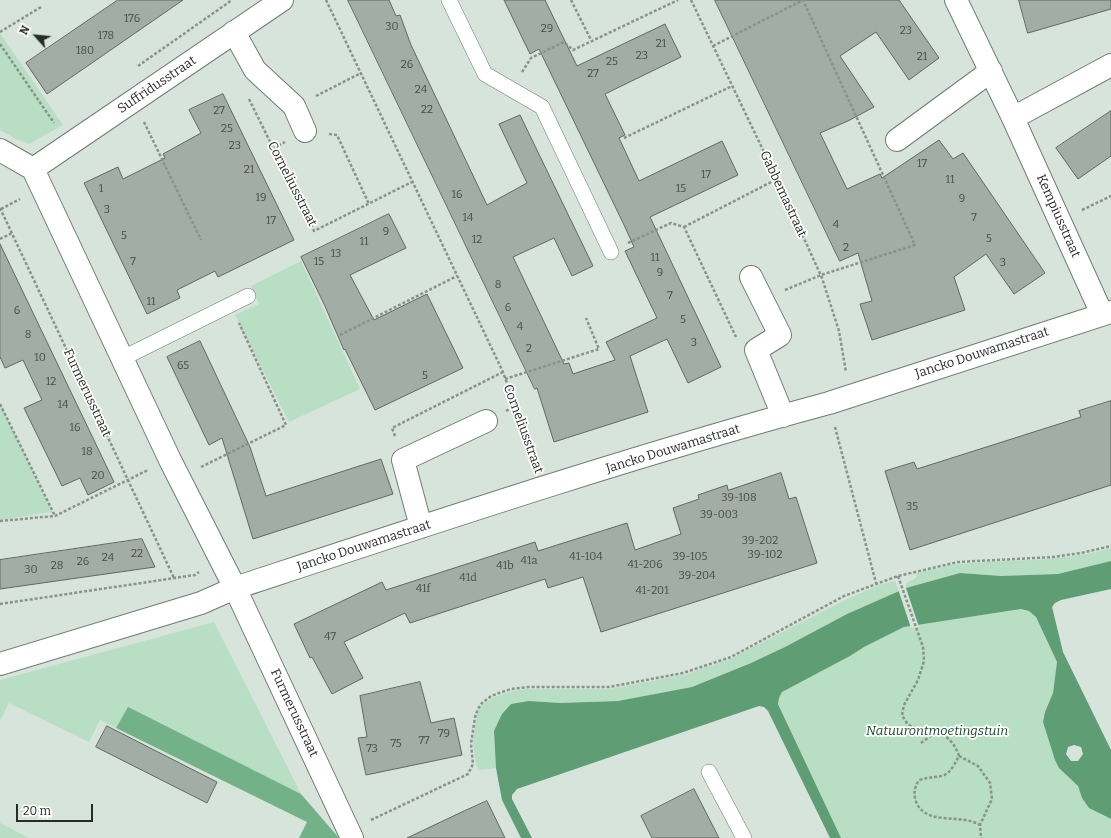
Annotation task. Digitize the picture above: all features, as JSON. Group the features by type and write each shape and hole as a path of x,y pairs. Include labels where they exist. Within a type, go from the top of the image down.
{"street":[{"name":"Suffridusstraat","path":"32,169 282,0"},
{"name":"Kempiusstraat","path":"956,0 991,71 1060,221 1107,313"},
{"path":"234,32 255,70 294,106 305,131"},
{"path":"1013,118 1111,65"},
{"path":"897,140 991,71"},
{"path":"0,150 32,169"},
{"name":"Furmerusstraat","path":"32,169 174,469 235,588 350,834"},
{"path":"751,277 780,335 756,350 782,416"},
{"name":"Jancko Douwamastraat","path":"235,588 544,487 829,403 1107,313"},
{"path":"421,527 403,460 486,421"},
{"path":"0,664 201,603 235,588"}],"lane":[{"path":"449,0 486,74 542,107 610,252"},
{"path":"122,358 248,296"},
{"path":"709,772 744,838"}],"path":[{"name":"Corneliusstraat","path":"326,0 503,372 544,487"},
{"path":"571,0 591,40"},
{"path":"511,89 531,58 564,42 573,50 591,40 678,0"},
{"name":"Gabbemastraat","path":"691,0 777,179 821,275 839,330 850,396"},
{"path":"713,46 803,0 915,245 821,275 762,299"},
{"path":"0,32 41,7"},
{"path":"0,44 54,123"},
{"path":"294,106 361,73"},
{"path":"624,138 732,86"},
{"name":"Corneliusstraat","path":"249,99 314,232 412,182"},
{"path":"134,100 201,240"},
{"path":"305,131 337,135 369,204"},
{"path":"610,252 671,223 684,227 777,179"},
{"path":"1060,221 1111,196"},
{"name":"Furmerusstraat","path":"0,208 174,578"},
{"path":"684,227 741,347 756,350"},
{"path":"0,239 12,233"},
{"path":"340,335 457,276"},
{"path":"0,521 55,516 128,479 174,469 286,425 230,305"},
{"path":"505,379 599,349 586,318"},
{"name":"Corneliusstraat","path":"403,460 392,428 503,372"},
{"path":"829,403 876,583"},
{"path":"0,404 55,516"},
{"path":"350,834 468,774 473,764 471,744 475,717 482,703 491,696 511,689 529,687 609,688 683,673 731,657 825,605 876,583 898,576 958,562 1053,557 1082,553 1111,546"},
{"path":"0,604 195,575 221,561"},
{"path":"898,576 916,631 923,647 924,661 918,680 904,705 902,715 908,724 913,727 936,732 945,736 956,748 959,756 978,766 990,783 992,799 980,825 981,838"},
{"path":"921,743 936,732"},
{"path":"959,756 952,769 944,777 919,780 914,788 914,798 921,810 935,818 964,819 980,825"}],"green space":[{"path":"0,33 63,125 29,144 0,130"},
{"path":"301,261 360,389 289,422 235,315 259,304 251,286"},
{"path":"0,403 52,512 0,520"},
{"path":"1111,548 1111,561 1059,574 1001,576 960,573 906,588 906,583 916,578 917,573 948,566 978,562 1035,560 1073,556"},
{"path":"895,581 899,591 847,614 785,647 751,663 692,687 618,701 560,703 529,701 494,731 496,768 480,770 476,765 473,744 476,717 483,704 492,698 512,691 529,689 609,689 684,675 732,658 847,599 882,584"},
{"name":"Natuurontmoetingstuin","path":"1021,609 1029,611 1036,617 1057,662 1053,693 1045,712 1059,768 1078,786 1082,798 1101,815 1111,819 1111,838 841,838 778,703 782,692 850,656 863,647 904,627"},
{"path":"214,622 301,794 128,708 116,728 100,720 89,742 9,703 0,721 0,680"},
{"path":"0,823 29,838 0,838"}],"shaded area":[{"path":"1111,561 1111,589 1061,600 1055,603 1052,607 1063,652 1111,750 1111,819 1089,808 1082,798 1078,786 1059,768 1055,760 1043,722 1045,712 1053,693 1057,662 1036,617 1029,611 1021,609 904,627 782,692 778,704 841,838 830,838 768,711 764,707 759,706 517,789 512,795 512,799 532,838 521,838 502,800 496,768 494,731 502,714 511,704 529,701 560,703 618,701 692,687 751,663 785,647 847,614 906,588 960,573 1001,576 1058,574","holes":["1074,745 1081,747 1083,754 1078,761 1071,761 1066,754 1068,747"]},
{"path":"128,707 301,794 339,838 299,838 307,822 116,728"}],"pier":[{"path":"906,586 919,627 911,628 898,589"}],"building":[{"path":"118,0 183,0 47,94 26,63"},
{"path":"348,0 389,0 396,16 400,15 411,45 487,205 527,183 499,124 520,115 593,266 572,276 554,238 513,257 564,364 569,363 573,374 615,360 606,342 657,318 625,251 634,247 625,227 539,49 530,54 504,0 545,0 577,66 665,24 681,57 605,94 625,135 619,138 639,181 722,141 738,175 650,217 721,367 688,383 667,339 630,356 648,412 554,442 537,388 535,389"},
{"path":"715,0 899,0 939,58 909,80 876,32 840,56 874,107 848,121 820,133 847,189 880,174 882,178 939,140 953,159 963,153 1045,273 1014,294 986,254 954,277 965,310 872,340 860,304 872,301 858,253 840,261"},
{"path":"1019,0 1111,0 1111,9 1028,33"},
{"path":"223,94 294,240 218,277 215,271 177,290 180,298 147,314 84,183 118,167 123,179 165,158 163,154 201,133 189,110"},
{"path":"1111,111 1111,156 1078,179 1056,148"},
{"path":"389,214 406,248 350,275 374,320 427,294 463,368 375,410 345,349 344,350 301,257"},
{"path":"0,244 114,482 88,495 80,478 62,486 24,408 42,400 23,360 5,368 0,357"},
{"path":"200,341 250,447 266,496 381,459 393,494 253,539 222,438 209,445 167,357"},
{"path":"1111,401 1111,485 910,550 885,471 914,462 917,469 1081,417 1079,411"},
{"path":"781,473 789,499 796,497 817,563 601,632 583,577 548,588 545,579 410,623 405,613 344,642 363,678 332,694 312,657 310,658 294,624 382,582 386,590 535,542 538,551 627,523 635,550 681,534 673,508 699,499 698,495 727,485 728,490"},
{"path":"142,539 155,567 0,589 0,560"},
{"path":"420,682 431,723 454,718 462,755 366,775 358,738 367,737 360,696"},
{"path":"107,726 217,782 207,803 96,747"},
{"path":"694,789 719,838 652,838 641,816"},
{"path":"487,801 505,838 407,838 464,811"}]}
